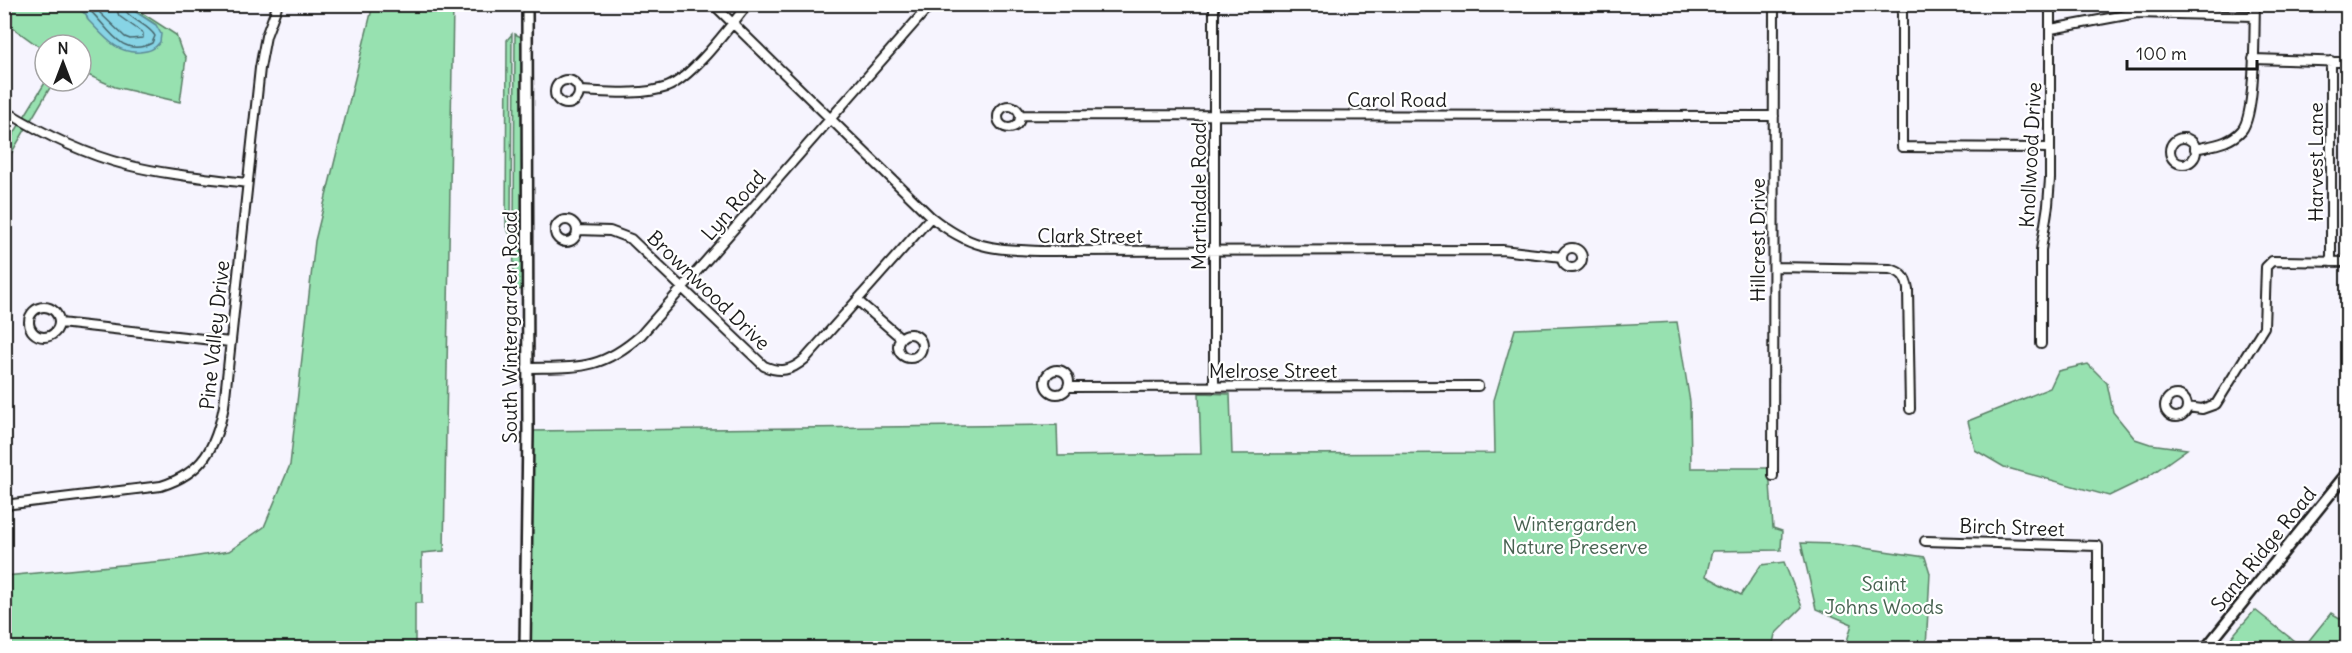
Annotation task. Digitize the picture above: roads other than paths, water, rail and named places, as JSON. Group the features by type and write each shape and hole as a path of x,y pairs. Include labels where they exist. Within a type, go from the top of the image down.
{"street":[{"name":"Pine Valley Drive","path":"4,505 142,490 167,484 184,476 204,460 217,437 224,406 263,48 278,4"},
{"name":"South Wintergarden Road","path":"525,648 527,4"},
{"name":"Clark Street","path":"713,4 931,217 961,239 984,247 1003,250 1215,252 1502,250 1562,258"},
{"path":"579,91 638,92 671,85 691,70 748,4"},
{"name":"Lyn Road","path":"527,368 579,367 598,363 615,355 641,335 931,4"},
{"name":"Martindale Road","path":"1214,4 1214,387"},
{"name":"Hillcrest Drive","path":"1773,476 1774,4"},
{"path":"1902,4 1902,147 2049,148"},
{"name":"Knollwood Drive","path":"2041,344 2041,250 2048,205 2050,4"},
{"path":"2195,148 2223,143 2242,130 2251,108 2254,4"},
{"path":"2051,29 2137,13 2254,16"},
{"path":"2253,59 2348,62"},
{"name":"Harvest Lane","path":"2331,61 2331,262"},
{"path":"4,111 48,135 102,158 153,170 247,183"},
{"name":"Carol Road","path":"1020,116 1774,116"},
{"name":"Brownwood Drive","path":"577,230 605,230 625,236 640,246 764,366 779,371 792,369 798,365 931,217"},
{"path":"2187,407 2202,409 2216,404 2260,333 2266,315 2266,267 2272,261 2348,261"},
{"path":"1774,267 1890,269 1903,274 1907,280 1909,299 1910,409"},
{"path":"857,300 901,338"},
{"path":"45,307 56,313 60,322 53,335 44,337 31,330 29,320 36,309 45,307"},
{"path":"60,322 230,342"},
{"name":"Melrose Street","path":"1068,387 1478,386"},
{"name":"Sand Ridge Road","path":"2206,648 2348,472"},
{"name":"Birch Street","path":"1925,541 2098,546 2098,648"}],"water":[{"path":"72,5 125,5 156,25 161,34 160,42 146,51 124,50 105,38 88,20 86,14"}],"park label":[{"name":"Wintergarden Nature Preserve","path":"1575,534"},
{"name":"Saint Johns Woods","path":"1884,594"}]}
